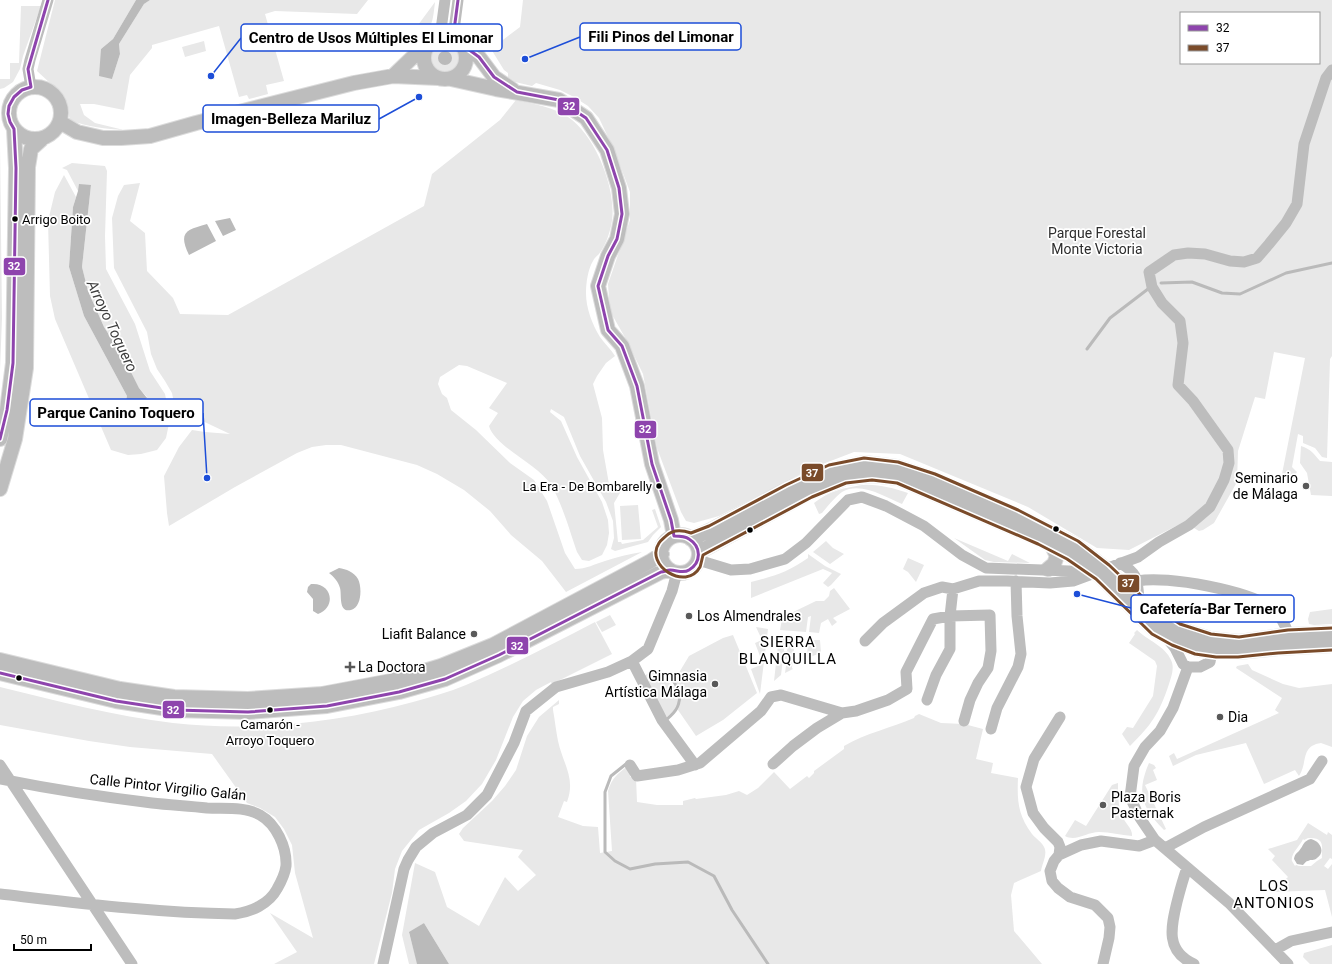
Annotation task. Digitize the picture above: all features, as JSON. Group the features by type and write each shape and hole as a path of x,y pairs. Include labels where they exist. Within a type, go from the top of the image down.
{"main road":[{"path":"394,76 417,53 435,39 451,39 479,57 494,77 516,92"},
{"path":"60,122 77,132 103,138 150,136 354,83 394,76 444,79 458,75 463,70 466,63 464,48 451,39"},
{"path":"427,46 423,56 425,67 433,76 559,100 586,118 607,150 619,188 622,214 617,239 608,256 598,286 608,330 622,346 637,386 652,464 671,520 674,536"},
{"path":"0,489 15,439 26,368 28,167 31,149 42,139 53,133 60,122 62,113 56,96 49,90 40,87 31,87 22,90 5,104 14,129 20,135 30,139 42,139"},
{"path":"0,439 7,410 13,363 16,168 14,129"},
{"path":"691,539 711,530 788,488 831,470 864,463 897,467 933,479 1016,515 1091,556 1096,572 1155,630 1174,640 1198,648 1288,635 1332,633"},
{"path":"0,674 116,701 175,710 248,712 327,706 399,692 445,679 499,655 661,572 689,571 693,568 699,556 810,492 845,478 872,475 898,478 1040,539 1070,555 1139,599 1146,607 1178,629 1211,645 1238,652 1332,645"},
{"path":"674,571 662,560 663,548 667,540 674,536 680,535 691,539 697,544 699,556"},
{"path":"1048,569 1054,564 1057,556 1052,546"},
{"path":"0,660 120,689 174,697 248,699 322,694 391,681 440,666 493,645 662,554"}],"street":[{"path":"31,87 28,69 48,0"},
{"path":"445,0 451,39"},
{"path":"451,39 458,0"},
{"path":"865,641 884,623 924,593 942,587 953,589 979,581 1050,583 1073,582 1138,557 1160,542 1189,526 1210,507 1224,480 1229,463 1228,450 1193,401 1178,385 1183,343 1180,321 1158,298 1152,287 1149,272 1174,255 1188,253 1205,254 1230,261 1244,262 1257,258 1286,223 1297,204 1304,144 1326,78 1332,70"},
{"path":"699,556 731,570 750,569 785,558 806,542 848,500 862,497 886,506 924,526 962,555 986,568 1048,569 1096,572"},
{"path":"1120,563 1130,569 1138,581 1139,599"},
{"path":"383,964 404,869 416,847 433,833 467,815 487,795 514,743 526,711 556,687 608,672 632,662 648,649 672,591 674,571"},
{"path":"1138,581 1148,579 1165,579 1212,587 1250,596 1273,609 1286,628 1288,635"},
{"path":"992,729 997,708 1018,667 1021,654 1017,616 1016,581"},
{"path":"927,700 936,675 950,649 950,616 953,589"},
{"path":"773,764 793,746 817,728 842,714 856,711 888,700 908,689 906,672 933,619 950,616 990,615 991,651 988,668 978,683 970,700 964,721"},
{"path":"1164,635 1175,648 1183,664 1188,667 1200,667 1210,662 1212,660 1211,645"},
{"path":"632,662 662,720 695,765"},
{"path":"1188,667 1173,708 1160,731 1145,747 1134,766 1130,797 1140,818 1155,840 1229,903 1288,964"},
{"path":"630,765 636,776 678,770 700,763 761,711 772,697 781,695 842,714"},
{"path":"1059,855 1060,847 1058,842 1044,828 1033,813 1026,787 1034,759 1060,717"},
{"path":"1165,848 1204,827 1310,779 1322,761"},
{"path":"0,765 6,780 132,964"},
{"name":"Calle Pintor Virgilio Galán","path":"0,894 93,905 216,914 244,913 264,904 274,895 281,882 286,867 284,850 279,835 268,820 248,810 153,803 99,796 6,780"},
{"path":"1103,964 1109,938 1110,927 1108,918 1095,905 1070,897 1058,888 1052,881 1050,871 1054,861 1059,855 1081,845 1101,841 1139,846 1155,840"},
{"path":"1187,868 1171,924 1171,935 1176,950 1188,961 1194,964"},
{"path":"1275,950 1291,941 1332,932"}],"green space":[{"path":"55,0 136,0 113,39 101,49 112,79 120,54 119,44 144,4 150,0 368,0 357,14 275,11 265,14 284,81 266,85 268,94 249,99 247,95 239,97 219,26 152,45 152,48 130,75 124,110 94,104 80,104 84,115 95,123 124,130 97,127 70,120 64,96 37,71"},
{"name":"Parque Forestal Monte Victoria","path":"523,0 1332,0 1332,356 1330,359 1327,458 1322,457 1315,448 1303,443 1303,436 1298,434 1292,467 1297,472 1294,476 1281,479 1305,358 1274,352 1265,399 1255,397 1238,451 1237,482 1214,523 1203,530 1199,531 1184,522 1129,550 1097,548 1028,507 900,454 854,452 815,467 719,516 694,523 686,521 681,512 657,448 643,374 610,311 608,284 630,220 630,192 615,152 599,118 588,106 560,90 536,83 532,86 511,81 508,78 508,73 504,70 491,49 520,27"},
{"path":"435,2 430,27 411,43 407,40"},
{"path":"21,6 41,6 23,56 20,69 13,82 0,89 0,79 10,79 10,63 19,63"},
{"path":"204,41 206,51 185,57 182,47"},
{"path":"444,44 452,46 460,54 460,62 458,66 452,72 445,74 439,72 431,61 431,54 435,48"},
{"path":"516,100 550,108 568,117 588,137 603,166 612,198 613,213 608,237 590,268 587,281 586,299 594,327 615,356 606,363 593,384 602,418 603,450 609,484 614,485 613,488 621,491 614,503 618,542 621,542 622,544 643,540 658,527 652,510 655,509 661,527 648,542 615,551 611,549 614,538 613,521 606,502 580,456 564,417 551,409 550,412 561,421 577,457 602,502 608,520 609,533 607,545 602,555 589,561 582,560 577,552 562,509 551,485 537,470 508,449 493,434 489,426 498,413 489,408 507,383 467,366 459,365 440,377 438,384 442,394 447,398 451,410 476,430 510,463 534,480 547,501 565,553 575,569 642,552 566,592 542,561 511,535 490,511 464,490 437,474 417,465 341,445 312,447 297,453 169,526 164,476 179,447 192,430 230,434 175,408 172,393 157,369 151,354 147,332 114,268 112,218 118,196 124,185 140,183 130,221 145,233 147,271 173,298 180,314 228,315 424,206 432,174 500,120"},
{"path":"0,145 2,318 0,370"},
{"path":"72,163 105,166 107,171 105,236 106,269 135,324 150,371 165,394 170,419 166,438 157,450 141,454 128,455 111,450 55,319 50,296 48,221 55,192 64,175 76,197 73,207 69,267 84,316 127,396 147,397 139,388 124,358 104,327 88,291 82,267 91,185 78,191 67,170 62,168"},
{"path":"1301,446 1310,450 1320,461 1332,462 1332,496 1311,495 1307,473 1300,463"},
{"path":"862,485 880,486 908,493 902,504 873,491 857,488 849,489 839,494 822,513 819,514 814,503 836,491"},
{"path":"638,505 641,539 622,540 620,506"},
{"path":"954,538 1008,561 1012,554 1030,563 994,562 985,560"},
{"path":"826,541 833,548 844,554 830,564 813,552"},
{"path":"808,554 825,566 841,574 831,585 828,587 823,583 832,573 823,569 751,598 751,582 788,570 808,558"},
{"path":"908,558 924,565 916,582 908,572 903,569"},
{"path":"834,588 850,609 833,618 837,622 832,626 828,619 821,623 819,633 809,632 811,616 808,617 806,632 780,630 782,619 785,616 816,601 824,601 829,596 830,591"},
{"path":"1332,609 1332,624 1309,624 1308,619 1310,612"},
{"path":"610,615 616,625 602,632 596,622"},
{"path":"595,622 612,654 552,684 551,682 536,690 523,701 513,717 496,760 482,784 466,801 449,813 419,830 402,851 395,869 392,893 374,964 274,964 297,952 270,913 313,938 295,873 292,845 284,829 275,817 260,808 247,803 212,754 130,747 0,725 0,687 86,708 151,720 203,726 264,726 294,724 354,715 413,702 460,688 515,663"},
{"path":"756,627 768,629 760,694 751,669 763,664 755,643 762,640"},
{"path":"1137,630 1165,651 1171,660 1173,669 1169,684 1158,711 1149,725 1130,746 1122,734 1127,727 1133,728 1153,696 1157,666 1155,661 1129,643"},
{"name":"Gimnasia Artística Málaga","path":"733,635 757,693 723,720 696,736 678,710 681,691 674,681 689,656 723,638"},
{"path":"779,637 785,638 784,651 787,651 789,638 795,638 793,669 785,673 787,659 783,659 781,675 774,681"},
{"path":"808,640 820,640 821,653 807,658"},
{"path":"1248,664 1252,670 1283,684 1299,688 1332,684 1332,747 1321,743 1314,745 1307,751 1302,771 1299,776 1295,770 1264,784 1246,743 1196,755 1173,766 1169,756 1174,753 1177,759 1279,713 1275,710 1282,698 1236,668 1237,666"},
{"path":"652,671 678,689 678,704 676,710 670,716 666,717 644,676"},
{"path":"559,700 559,704 553,707 553,710 558,741 568,771 570,786 567,802 564,801 558,817 583,826 598,827 600,853 612,851 608,791 615,777 628,766 630,777 636,778 637,802 657,805 683,805 683,801 695,798 726,795 739,791 747,795 758,788 774,772 790,789 807,776 809,778 814,771 844,749 844,746 852,741 905,722 919,714 941,723 964,724 983,729 976,759 993,763 991,773 1018,778 1018,801 1021,814 1033,836 1042,843 1045,850 1041,871 1014,883 1011,895 1014,931 1042,964 449,964 424,923 409,933 417,964 409,964 402,935 415,863 435,872 447,907 479,926 505,877 518,891 536,875 518,857 523,850 464,841 459,834 463,828 492,801 505,786 516,770 527,736 539,717"},
{"path":"1149,763 1154,765 1156,768 1153,770 1157,780 1145,785 1166,829 1164,830 1146,807 1143,800 1143,783"},
{"name":"Plaza Boris Pasternak","path":"1118,783 1118,800 1121,812 1123,819 1132,833 1132,836 1107,832 1095,832 1073,838 1065,836 1075,820 1086,826 1112,785"},
{"path":"1308,823 1327,835 1328,832 1332,835 1332,859 1330,858 1324,866 1328,869 1332,864 1332,917 1325,890 1272,892 1288,877 1272,860 1275,856 1268,849 1297,840","holes":["1303,839 1318,839 1322,844 1322,858 1311,866 1295,866 1292,858"]},
{"path":"1332,945 1332,964 1310,964 1303,957 1304,953"}],"shaded area":[{"path":"136,0 150,0 144,4 119,44 120,54 112,79 99,76 101,49 113,39"},
{"path":"442,51 448,51 452,55 452,61 448,65 442,65 438,61 438,55"},
{"path":"79,184 91,185 82,267 88,291 104,327 124,358 139,388 147,398 125,409 127,396 84,316 69,267 73,207"},
{"path":"230,218 236,230 223,236 215,221"},
{"path":"207,224 216,241 189,255 184,241 186,233 189,230"},
{"path":"339,568 347,570 358,579 360,592 359,601 355,608 351,610 344,609 342,606 341,591 336,579 329,573"},
{"path":"311,584 318,584 324,587 330,596 328,606 324,611 318,614 313,611 313,599 307,592 308,587"},
{"path":"1311,839 1317,842 1321,847 1320,856 1307,861 1303,865 1297,864 1294,859 1295,855 1305,842"},
{"path":"424,923 449,964 417,964 409,932"}],"waterway":[{"path":"1161,283 1192,282 1222,293 1240,294 1286,273 1332,263"},
{"path":"1087,349 1110,318 1148,289"},
{"path":"663,675 674,682 680,692 677,707 667,719"},
{"path":"626,764 611,776 605,792 605,852 615,861 630,869 655,864 688,862 714,876 732,910 768,964"}],"transit line":[{"name":"32","path":"0,439 7,410 13,363 16,168 14,129 8,114 9,106 14,97 22,90 31,87 28,69 48,0"},
{"name":"32","path":"0,673 116,701 175,710 248,712 327,706 399,692 445,679 499,655 661,572 670,570 682,572 687,571 696,563 698,559 698,550 693,542 686,537 674,536 671,520 652,464 637,386 622,346 608,330 598,286 608,256 617,239 622,214 619,188 607,150 586,118 559,100 517,92 494,77 479,57 453,38 458,0"},
{"name":"37","path":"1332,628 1288,630 1239,637 1211,634 1180,624 1149,603 1109,565 1078,541 1018,510 935,474 898,462 864,458 829,465 786,485 709,526 691,533 681,531 672,532 659,543 656,551 657,560 662,567 669,573 686,577 694,574 700,567 703,555 812,497 846,483 872,480 897,483 1038,544 1067,559 1096,579 1152,634 1172,645 1195,654 1216,657 1238,657 1332,650"}],"place":[{"name":"Fili Pinos del Limonar","path":"525,59"},
{"name":"Centro de Usos Múltiples El Limonar","path":"211,76"},
{"name":"Imagen-Belleza Mariluz","path":"419,97"},
{"name":"Arrigo Boito","path":"15,219"},
{"name":"Parque Canino Toquero","path":"207,478"},
{"name":"La Era - De Bombarelly","path":"659,486"},
{"name":"Seminario de Málaga","path":"1306,486"},
{"name":"Cafetería-Bar Ternero","path":"1077,594"},
{"name":"Los Almendrales","path":"689,616"},
{"name":"Liafit Balance","path":"474,634"},
{"name":"La Doctora","path":"350,667"},
{"name":"Gimnasia Artística Málaga","path":"715,684"},
{"name":"Camarón - Arroyo Toquero","path":"270,710"},
{"name":"Dia","path":"1220,717"},
{"name":"Plaza Boris Pasternak","path":"1103,805"}],"district":[{"name":"SIERRA BLANQUILLA","path":"788,650"},
{"name":"LOS ANTONIOS","path":"1274,894"}],"water label":[{"name":"Arroyo Toquero","path":"112,326"}]}
